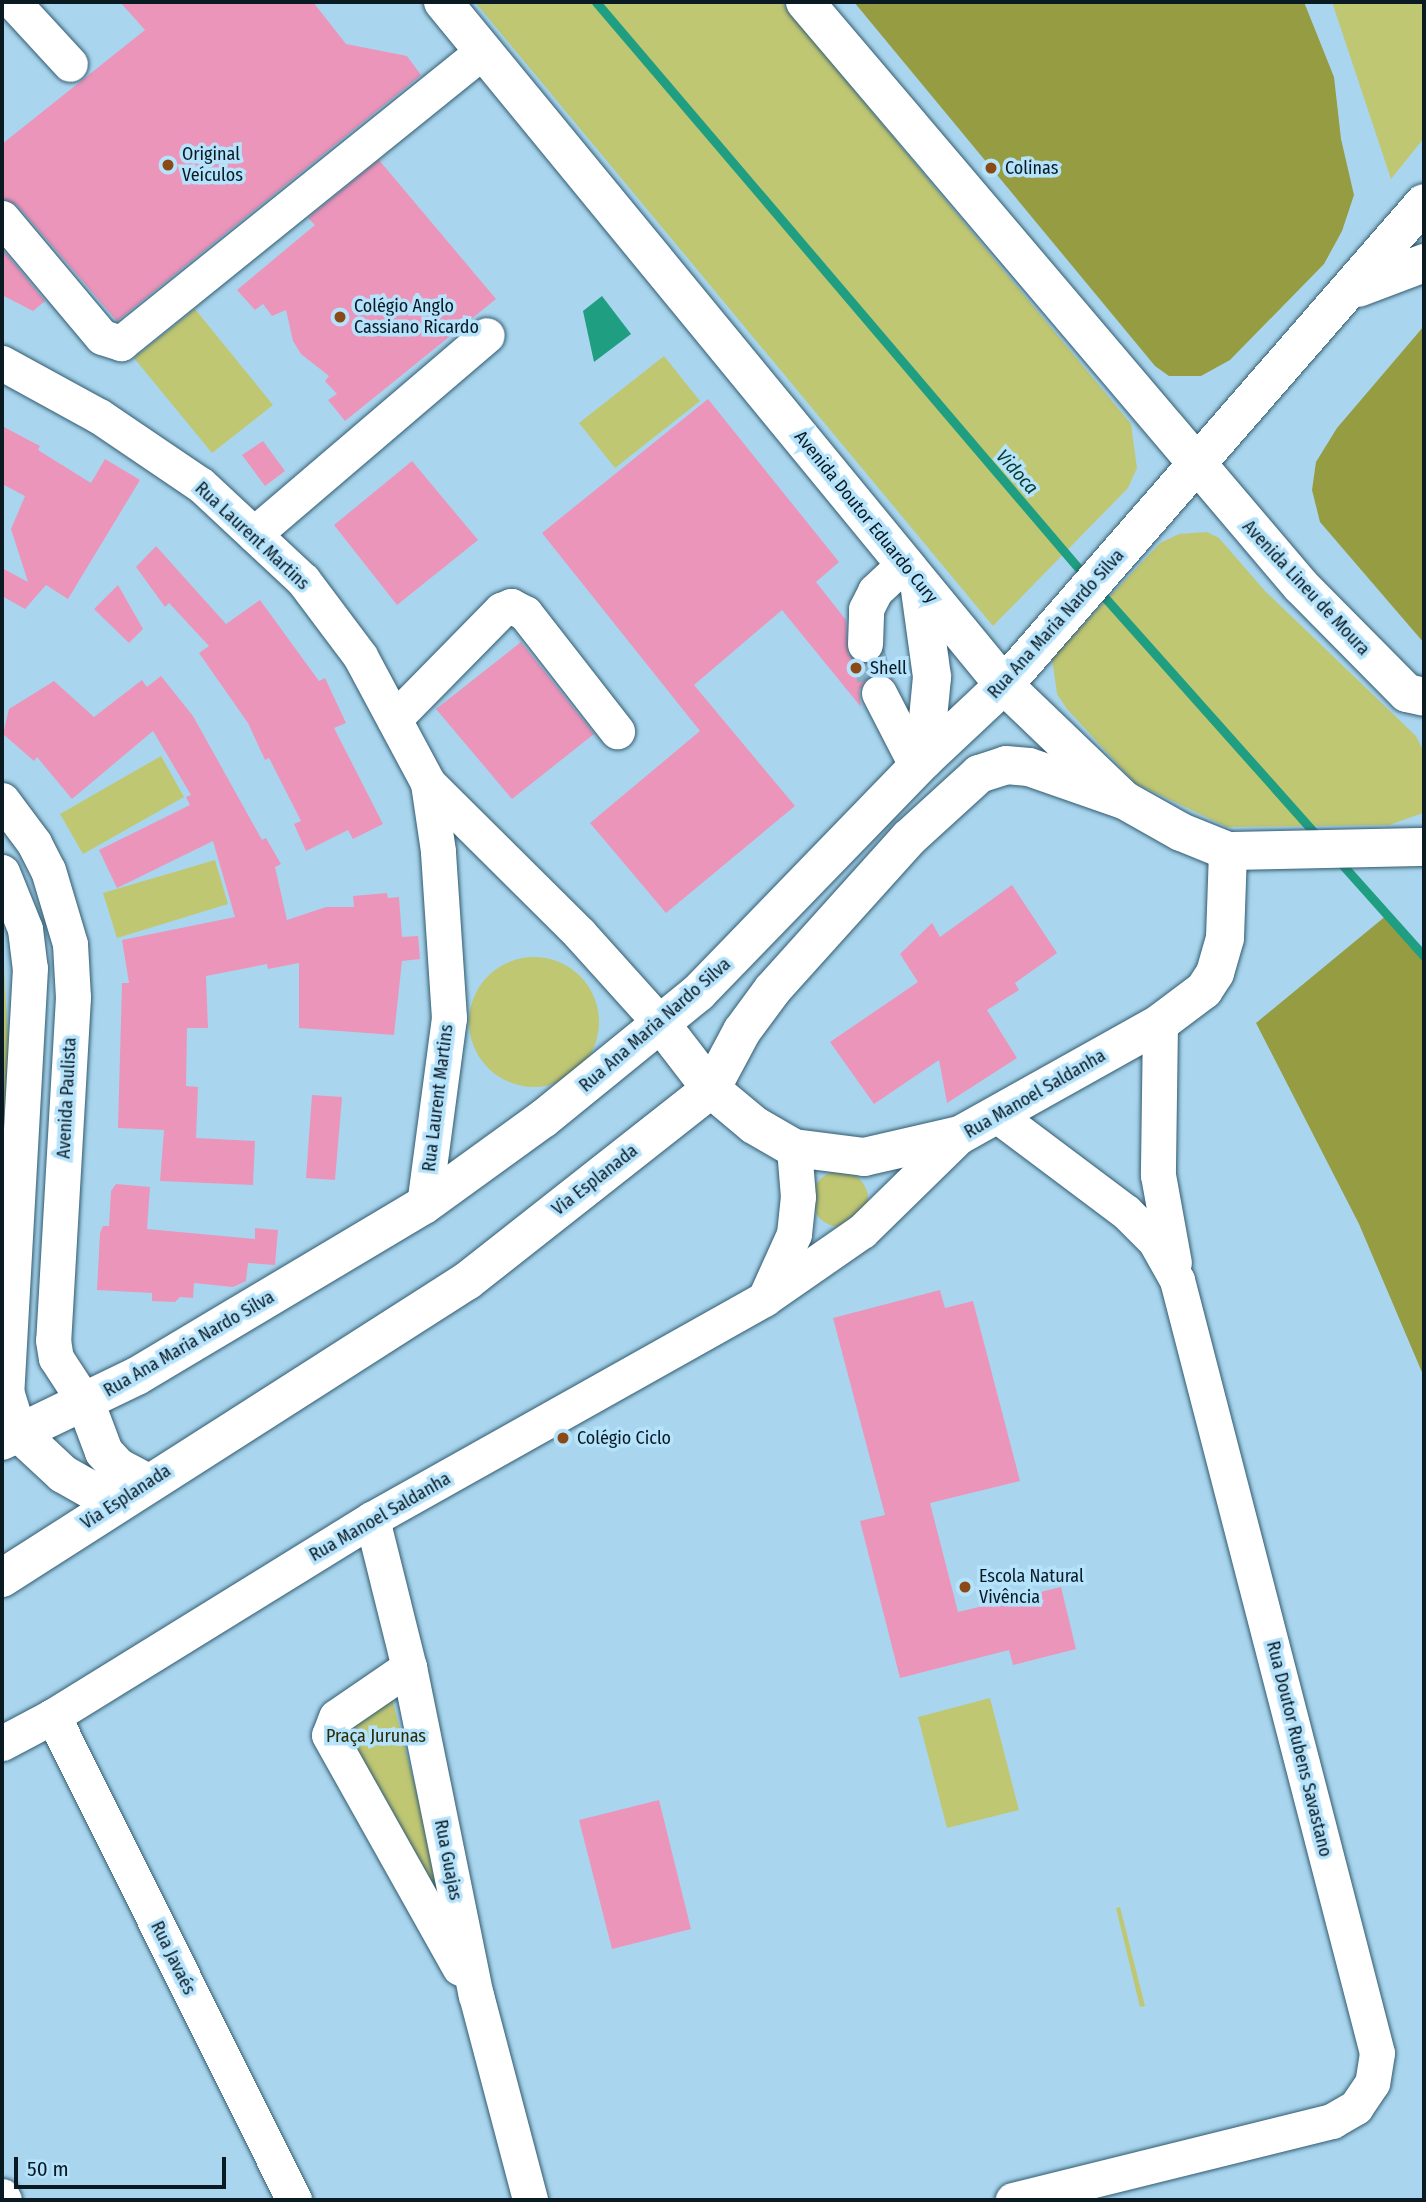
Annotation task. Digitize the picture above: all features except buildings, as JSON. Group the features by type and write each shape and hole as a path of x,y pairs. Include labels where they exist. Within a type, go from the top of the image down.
{"main road":[{"name":"Avenida Doutor Eduardo Cury","path":"443,2 1004,685 1124,800 1181,832 1238,852 1415,846"},
{"path":"805,2 1197,468"},
{"name":"Rua Ana Maria Nardo Silva","path":"11,1437 86,1404 424,1205 543,1119 715,978 920,764 1004,685 1197,468 1424,203"},
{"path":"1348,292 1424,262"},
{"name":"Avenida Lineu de Moura","path":"1197,468 1301,586 1419,703"},
{"path":"912,572 932,677 920,764"},
{"name":"Via Esplanada","path":"2,1577 467,1281 711,1089 742,1031 773,989 909,838 979,774 1006,765 1029,767 1124,800"},
{"name":"Rua Manoel Saldanha","path":"960,1135 998,1116 1191,1003 1215,973 1225,938 1238,852"},
{"path":"661,1024 711,1089 754,1125 794,1148 836,1157 864,1157 960,1135"},
{"path":"86,1404 104,1452 118,1468 148,1483"},
{"path":"11,1437 63,1474 116,1504"}],"street":[{"path":"13,2 70,64"},
{"path":"2,218 102,337 121,343 484,50"},
{"path":"254,534 487,335"},
{"name":"Rua Laurent Martins","path":"2,363 99,416 201,485 311,590 360,656 428,783 571,925 661,1024"},
{"path":"865,644 866,609 875,591 912,572"},
{"path":"394,719 501,610 510,606 525,613 617,731"},
{"path":"879,693 920,764"},
{"name":"Rua Laurent Martins","path":"424,1205 449,1017 438,851 428,783"},
{"name":"Avenida Paulista","path":"2,800 34,843 48,870 70,944 73,997 53,1340 56,1358 86,1404"},
{"path":"2,872 25,929 30,968 6,1391 11,1437"},
{"path":"1160,1023 1158,1175 1177,1280"},
{"name":"Rua Doutor Rubens Savastano","path":"998,1116 1126,1212 1155,1241 1177,1280 1377,2053 1372,2083 1356,2107 1332,2121 1013,2200"},
{"name":"Rua Manoel Saldanha","path":"2,1743 53,1716 372,1520 764,1299 862,1231 960,1135"},
{"path":"764,1299 794,1234 798,1197 794,1148"},
{"name":"Rua Guajas","path":"372,1520 409,1667 476,1995 530,2200"},
{"path":"409,1667 336,1717 329,1735 476,1995"},
{"name":"Rua Javaés","path":"53,1716 294,2200"}],"green space":[{"path":"475,2 781,2 1131,424 1137,468 1128,488 993,626"},
{"path":"1332,2 1424,2 1424,138 1391,179"},
{"path":"195,309 273,405 212,453 134,358"},
{"path":"664,356 700,401 615,468 579,423"},
{"path":"1207,532 1219,538 1265,591 1416,736 1424,752 1423,813 1389,825 1227,827 1135,783 1067,709 1057,694 1052,658 1160,543 1179,534"},
{"path":"161,756 184,797 83,854 60,814"},
{"path":"215,860 228,904 117,938 103,893"},
{"path":"2,932 11,1092 2,1188"},
{"path":"534,957 559,962 580,976 594,997 599,1022 594,1047 580,1068 559,1082 534,1087 509,1082 488,1068 474,1047 469,1022 474,997 488,976 509,962"},
{"path":"834,1171 846,1171 856,1175 864,1183 868,1199 864,1215 856,1223 846,1227 834,1227 824,1223 816,1215 812,1205 812,1193 816,1183 824,1175"},
{"name":"Praça Jurunas","path":"392,1698 452,1929 340,1723"},
{"path":"990,1698 1019,1810 947,1828 918,1717"},
{"path":"1120,1907 1145,2006 1140,2007 1116,1908"}],"shaded area":[{"path":"854,2 1304,2 1334,77 1341,139 1354,195 1342,231 1324,264 1230,360 1201,376 1169,376 1155,366"},
{"path":"602,296 631,334 594,362 583,311"},
{"path":"1424,326 1424,643 1320,522 1312,490 1316,462 1337,428"},
{"path":"1387,915 1424,956 1424,1377 1359,1224 1256,1023"}],"waterway":[{"name":"Vidoca","path":"596,2 1085,576"},
{"name":"Vidoca","path":"1099,591 1318,837"},
{"name":"Vidoca","path":"1339,861 1424,956"}],"tunnel":[{"path":"865,644 879,693"}],"place":[{"name":"Original Veículos","path":"168,165"},
{"name":"Colinas","path":"991,168"},
{"name":"Colégio Anglo Cassiano Ricardo","path":"340,317"},
{"name":"Shell","path":"856,668"},
{"name":"Colégio Ciclo","path":"563,1438"},
{"name":"Escola Natural Vivência","path":"965,1587"}]}
